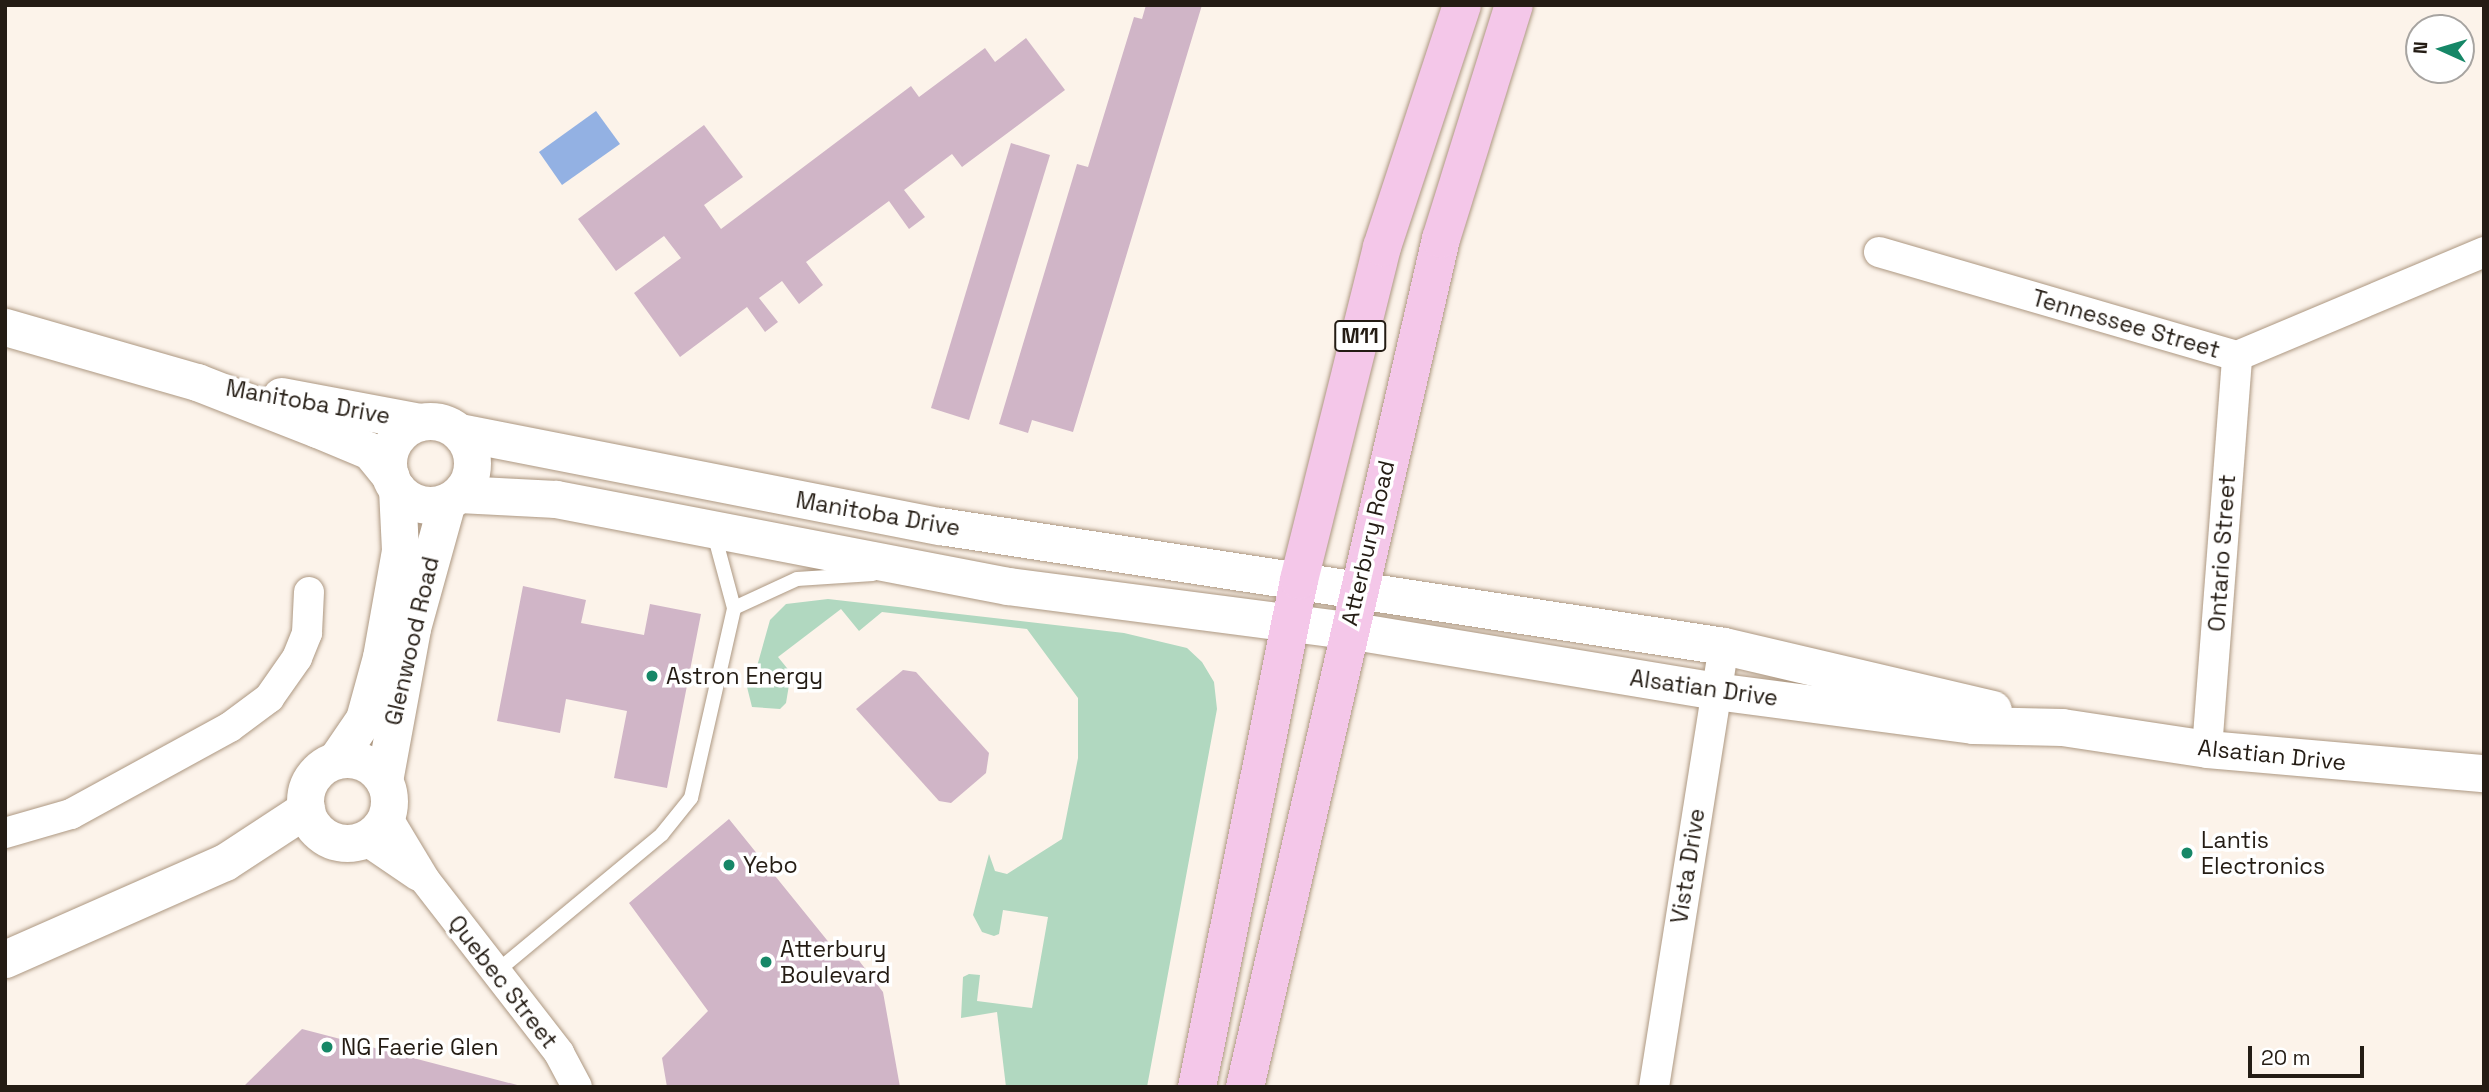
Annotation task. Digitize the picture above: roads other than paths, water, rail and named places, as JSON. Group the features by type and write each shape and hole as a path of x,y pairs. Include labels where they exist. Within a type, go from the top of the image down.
{"main road":[{"name":"M11","path":"1197,1087 1299,580 1382,247 1462,5"},
{"name":"Atterbury Road","path":"1245,1087 1356,592 1441,239 1514,5"}],"street":[{"name":"Tennessee Street","path":"1879,253 2237,356 2484,252"},
{"name":"Manitoba Drive","path":"5,327 197,382 362,447 394,483"},
{"name":"Ontario Street","path":"2207,749 2237,356"},
{"name":"Manitoba Drive","path":"197,382 420,422"},
{"path":"453,498 472,459 459,432 441,422 420,422 393,443 394,483 426,505 453,498 556,499 714,534 918,571 1291,622"},
{"name":"Manitoba Drive","path":"459,432 940,526 1299,580 1356,592"},
{"name":"Glenwood Road","path":"306,809 313,776 335,760 364,719 381,657 400,550 394,483"},
{"name":"Glenwood Road","path":"366,819 412,628 453,498"},
{"path":"5,833 71,814 230,727 269,698 298,658 309,592"},
{"name":"Alsatian Drive","path":"1356,592 1724,646 2062,727 2207,749 2484,773"},
{"name":"Alsatian Drive","path":"1291,622 1715,691 1973,725 2062,727"},
{"name":"Vista Drive","path":"1654,1087 1724,646"},
{"path":"335,760 367,764 366,819"},
{"path":"225,862 306,809 366,819"},
{"path":"5,959 225,862 366,819"},
{"name":"Quebec Street","path":"366,819 425,880 496,972 577,1087"}],"lane":[{"path":"496,972 680,815 699,768 734,608 714,534"},
{"path":"734,608 797,579 918,571"}],"water":[{"path":"596,111 620,144 562,185 539,152"}],"place":[{"name":"Astron Energy","path":"652,676"},
{"name":"Lantis Electronics","path":"2187,853"},
{"name":"Yebo","path":"729,865"},
{"name":"Atterbury Boulevard","path":"766,962"},
{"name":"NG Faerie Glen","path":"327,1047"}]}
